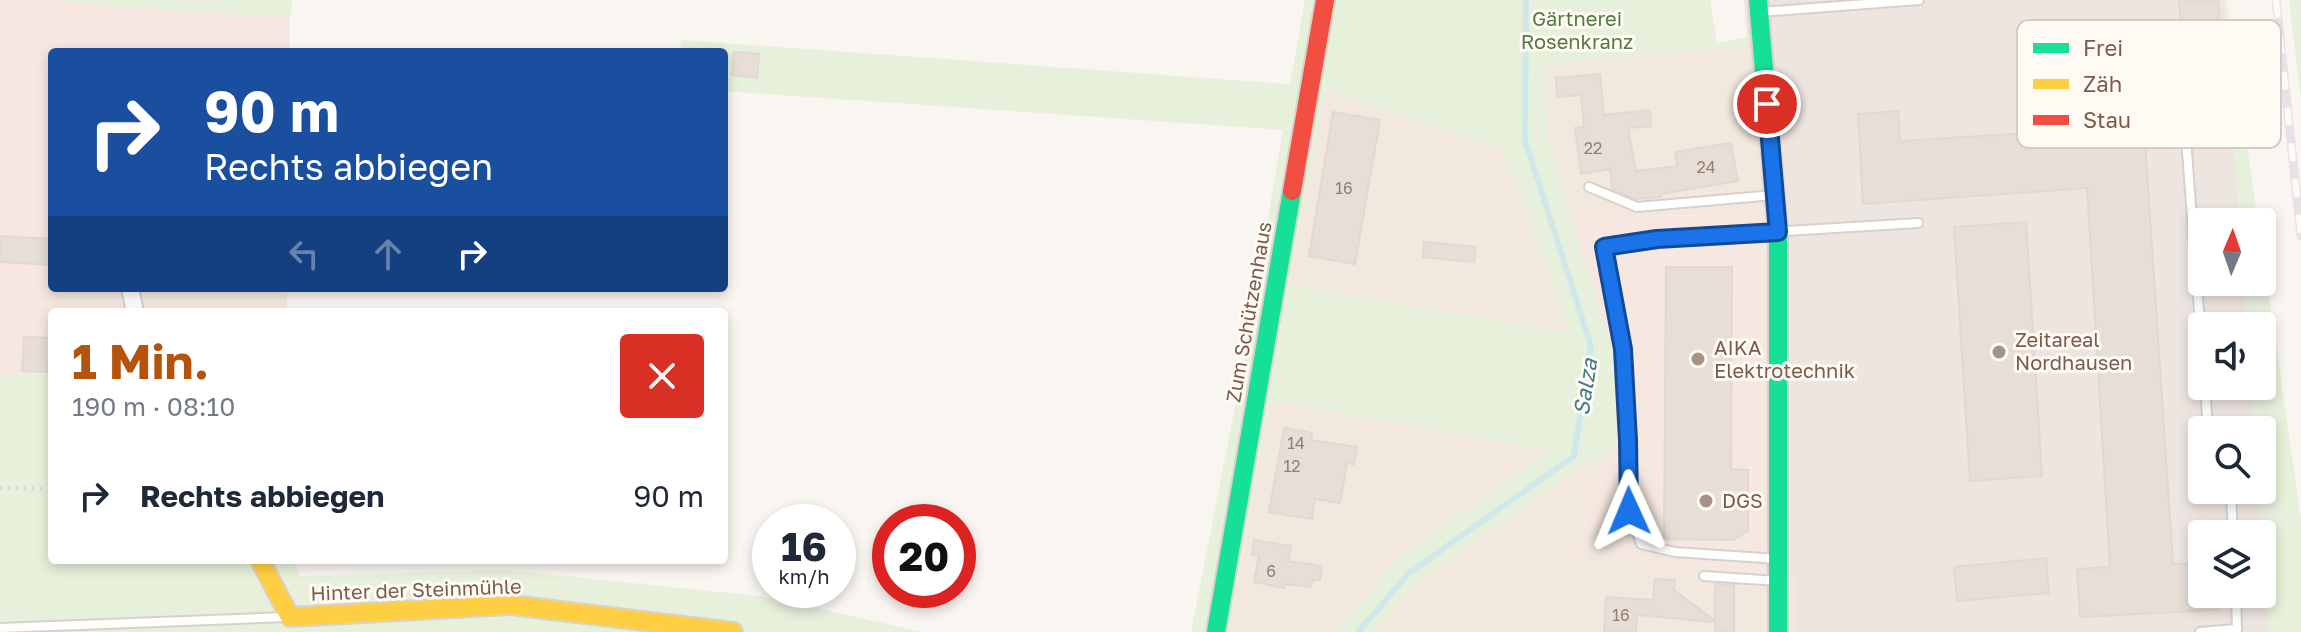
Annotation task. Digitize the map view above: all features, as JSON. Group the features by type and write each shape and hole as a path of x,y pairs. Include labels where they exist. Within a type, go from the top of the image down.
{"street":[{"name":"Zum Schützenhaus","path":"1216,632 1325,0"},
{"path":"1759,6 1778,232 1778,632"},
{"path":"262,564 290,617"},
{"name":"Hinter der Steinmühle","path":"290,617 511,605 733,632"}],"lane":[{"path":"1759,6 1919,0"},
{"path":"2187,148 2199,312"},
{"path":"1589,187 1637,207 1775,195"},
{"path":"1779,559 1675,552 1641,544 1629,511 1623,349 1604,247 1657,239 1918,223"},
{"path":"1704,576 1779,581"},
{"path":"2200,632 2237,629 2236,608"},
{"path":"0,628 290,617"}],"path":[{"path":"0,488 48,489"}],"shaded area":[{"path":"0,0 57,0 290,17 290,48 48,48 48,292 287,292 287,308 48,308 48,375 0,374"},
{"path":"1744,0 2224,0 2225,20 2017,20 2017,148 2235,148 2239,208 2188,208 2188,296 2245,296 2246,312 2188,312 2188,400 2252,400 2254,416 2188,416 2188,504 2260,504 2261,520 2188,520 2188,608 2267,608 2269,632 1796,632 1796,578 1768,575 1768,270"},
{"path":"1748,46 1763,214 1571,217 1549,146 1544,64"},
{"path":"1325,90 1504,150 1570,333 1288,285"},
{"path":"1763,214 1768,270 1768,575 1578,554 1605,460 1616,446 1616,362 1571,217"},
{"path":"1270,400 1551,450 1394,561 1337,632 1229,632"},
{"path":"1594,458 1605,460 1578,554 1796,578 1796,632 1373,632 1417,582"}],"green space":[{"path":"57,0 292,0 290,17"},
{"name":"Gärtnerei Rosenkranz","path":"1305,0 1710,0 1717,43 1748,37 1748,46 1544,64 1549,146 1616,362 1616,446 1605,460 1594,458 1417,582 1373,632 1337,632 1394,561 1550,450 1270,400 1229,632 1191,632 1237,397 1283,130 728,91 728,48 680,48 681,40 1290,84","holes":["1325,90 1504,150 1569,333 1289,285"]},
{"path":"2224,0 2226,0 2229,20 2225,20"},
{"path":"2289,0 2301,0 2301,99"},
{"path":"2235,148 2247,148 2256,208 2239,208"},
{"path":"2245,296 2269,296 2271,312 2246,312"},
{"path":"2276,345 2301,519 2301,632 2269,632 2267,608 2276,608 2276,520 2261,520 2260,504 2276,504 2276,416 2254,416 2252,400 2276,400"},
{"path":"0,374 48,375 48,564 294,564 301,576 506,570 752,595 752,608 816,608 922,632 0,632"}],"building":[{"path":"2179,0 2218,0 2219,20 2181,20"},
{"path":"734,52 759,54 757,78 732,75"},
{"path":"1600,74 1604,115 1650,110 1651,126 1628,128 1636,171 1677,166 1675,152 1731,143 1738,181 1661,194 1661,197 1635,199 1612,189 1610,169 1581,174 1575,128 1584,127 1581,95 1557,97 1556,78"},
{"path":"1898,111 1900,141 2017,134 2017,148 2145,148 2173,564 2188,563 2188,608 2218,610 2080,617 2077,569 2110,567 2087,188 1863,204 1858,114"},
{"path":"1333,112 1380,120 1355,264 1309,256"},
{"path":"2026,222 2042,476 1970,481 1954,227"},
{"path":"0,236 48,239 48,265 0,262"},
{"path":"1424,242 1476,247 1474,262 1423,257"},
{"name":"AIKA Elektrotechnik","path":"1666,267 1732,267 1731,469 1748,470 1748,531 1733,540 1664,539"},
{"path":"24,337 48,338 47,372 22,371"},
{"path":"1284,428 1312,433 1311,440 1357,447 1354,464 1347,463 1340,503 1315,499 1312,519 1269,512"},
{"path":"1254,540 1291,546 1288,561 1322,566 1320,580 1313,580 1311,587 1285,584 1284,588 1254,582 1259,556 1252,555"},
{"path":"2046,558 2049,593 1957,601 1954,567"},
{"path":"1655,579 1675,580 1674,590 1715,621 1715,584 1734,585 1734,632 1715,632 1715,622 1637,615 1636,632 1604,632 1606,597 1653,600"}],"waterway":[{"name":"Salza","path":"1358,632 1409,573 1574,456 1591,346 1525,140 1526,0"}],"railway":[{"path":"2276,0 2278,20"},
{"path":"2281,47 2301,236"}],"traffic: fast":[{"path":"1758,0 1778,232 1778,632"},
{"path":"1216,632 1292,191"}],"traffic: slow":[{"path":"262,564 290,617 511,605 733,632"}],"traffic: jam":[{"path":"1292,191 1325,0"}],"place":[{"name":"Zeitareal Nordhausen","path":"1999,352"},
{"name":"AIKA Elektrotechnik","path":"1698,359"},
{"name":"DGS","path":"1706,501"}],"route":[{"path":"1629,511 1623,349 1604,247 1657,239 1778,232 1767,104"}]}
